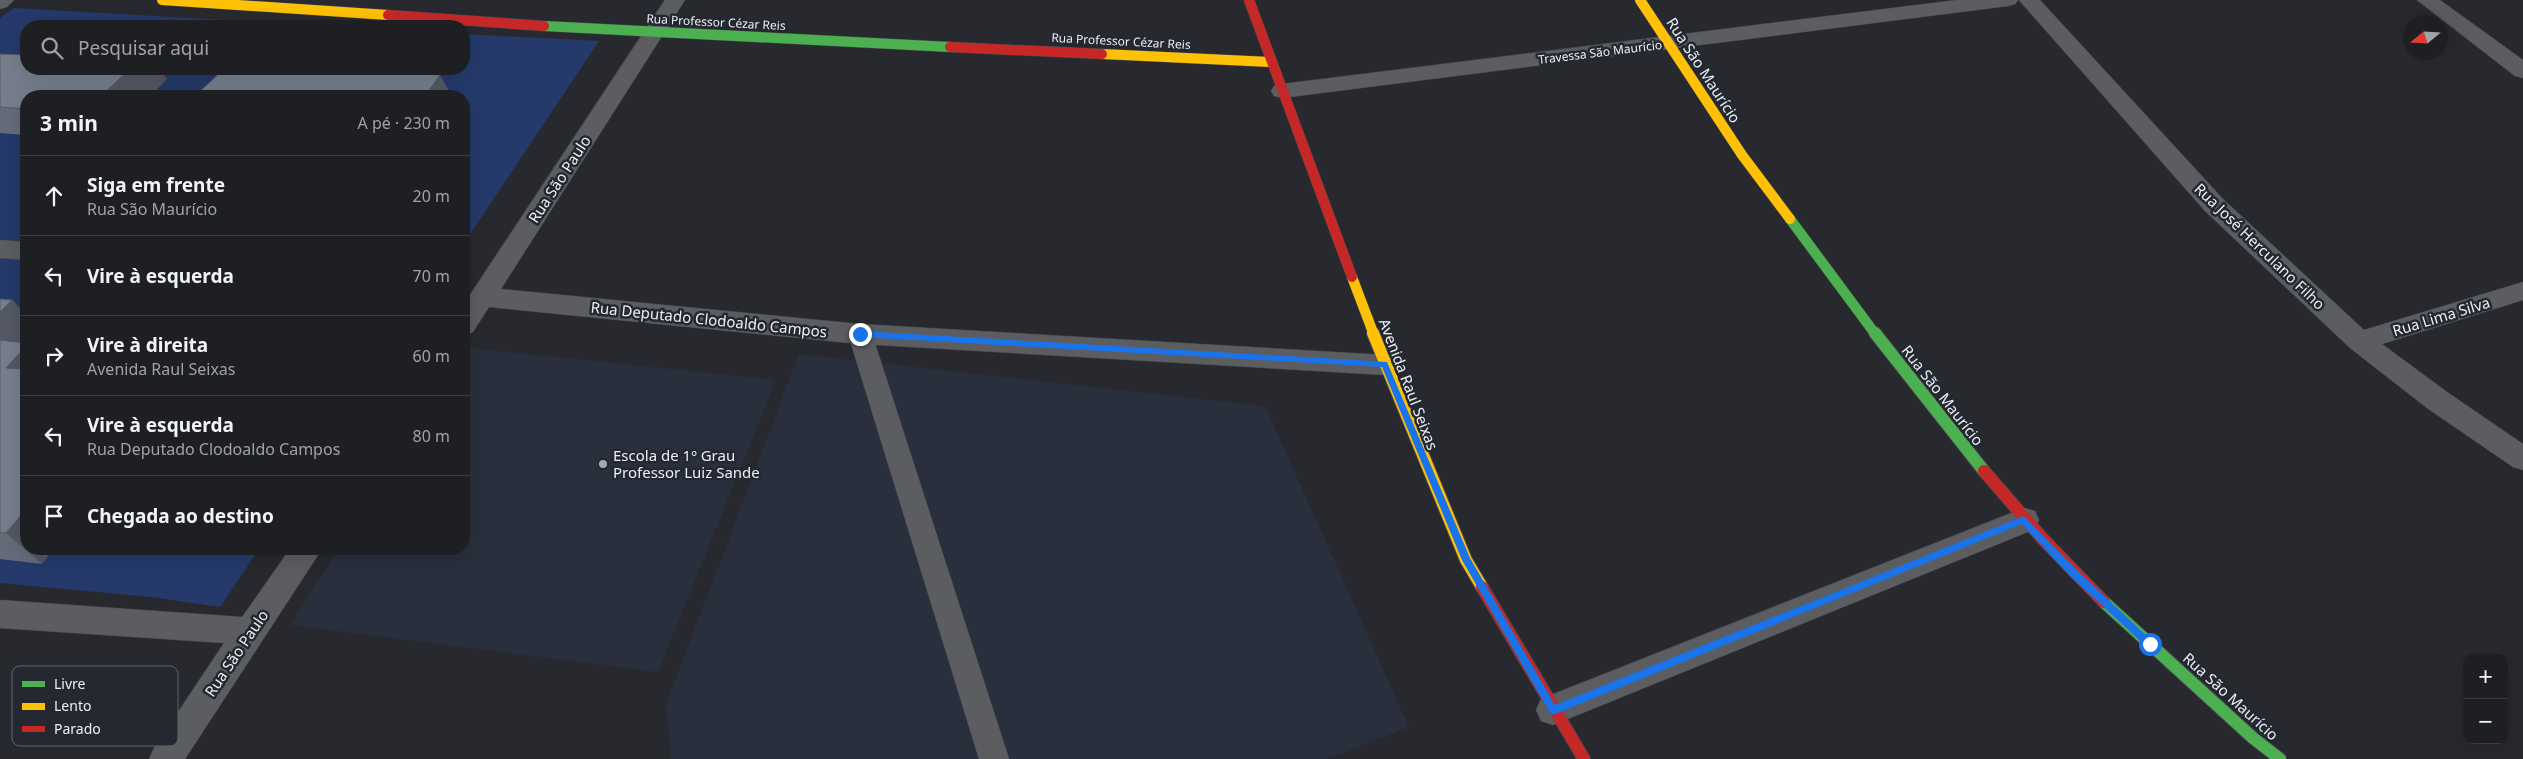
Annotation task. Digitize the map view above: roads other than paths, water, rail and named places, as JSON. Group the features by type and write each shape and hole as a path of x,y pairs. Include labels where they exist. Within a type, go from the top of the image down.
{"street":[{"path":"0,3 4,0"},
{"name":"Rua Professor Cézar Reis","path":"162,0 460,20"},
{"name":"Rua São Paulo","path":"470,315 675,0"},
{"name":"Avenida Raul Seixas","path":"1249,0 1270,62 1385,365 1466,560 1553,710 1584,759"},
{"name":"Rua São Maurício","path":"1640,0 1748,163 1905,372 2024,520 2074,573 2253,738 2280,759"},
{"name":"Travessa São Maurício","path":"1282,91 2008,0"},
{"name":"Rua José Herculano Filho","path":"2029,0 2214,205 2359,341 2437,400 2523,459"},
{"path":"2427,0 2523,71"},
{"name":"Rua Professor Cézar Reis","path":"470,21 653,33 1270,62"},
{"path":"0,249 20,251"},
{"name":"Rua Lima Silva","path":"2359,341 2523,291"},
{"name":"Rua Deputado Clodoaldo Campos","path":"483,297 860,334 1385,365"},
{"path":"1553,710 2024,520"},
{"name":"Rua São Paulo","path":"178,741 303,555"},
{"path":"0,614 250,631"},
{"name":"Rua São Paulo","path":"166,759 175,746"}],"lane":[{"path":"860,334 994,759"}],"place":[{"name":"Escola de 1º Grau Professor Luiz Sande","path":"603,464"}]}
